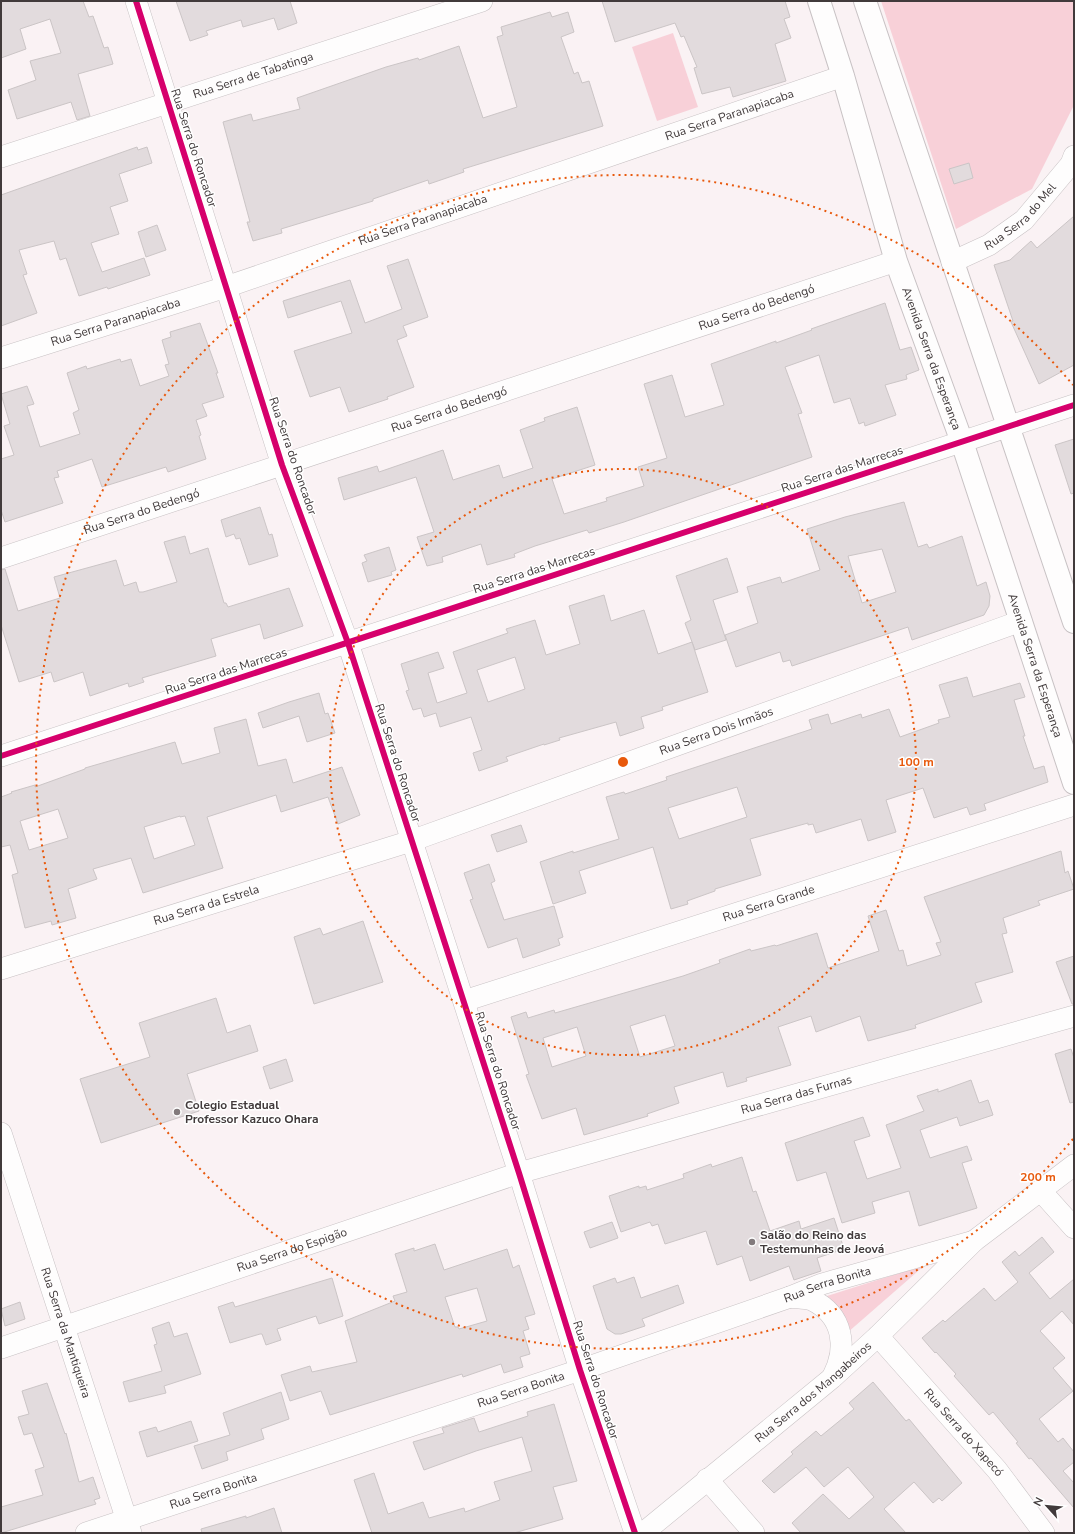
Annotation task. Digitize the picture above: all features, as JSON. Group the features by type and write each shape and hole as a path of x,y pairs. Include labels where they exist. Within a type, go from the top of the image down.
{"street":[{"name":"Rua Serra do Roncador","path":"136,1 282,465 348,643 519,1173 580,1370 635,1533"},
{"name":"Rua Serra de Tabatinga","path":"1,157 482,1"},
{"name":"Avenida Serra da Esperança","path":"819,1 843,76 896,261 962,442 1074,783"},
{"path":"865,1 1074,622"},
{"name":"Rua Serra Paranapiacaba","path":"1,358 226,287 843,76"},
{"name":"Rua Serra do Mel","path":"952,262 988,245 1024,220 1071,164 1074,156"},
{"name":"Rua Serra do Bedengó","path":"1,558 896,261"},
{"name":"Rua Serra das Marrecas","path":"1,756 1074,405"},
{"name":"Rua Serra Dois Irmãos","path":"411,841 1021,621"},
{"name":"Rua Serra Grande","path":"464,1001 1074,805"},
{"name":"Rua Serra da Estrela","path":"1,969 411,841"},
{"name":"Rua Serra das Furnas","path":"519,1173 1074,1016"},
{"name":"Rua Serra da Mantiqueira","path":"3,1145 129,1526"},
{"name":"Rua Serra Bonita","path":"86,1533 129,1526 790,1297 822,1284 974,1241 1074,1164"},
{"name":"Rua Serra do Espigão","path":"1,1348 519,1173"},
{"path":"1040,1190 1074,1228"},
{"name":"Rua Serra dos Mangabeiros","path":"643,1533 832,1378 878,1336 974,1241"},
{"path":"790,1297 810,1300 833,1316 841,1336 842,1350 838,1366 832,1378"},
{"name":"Rua Serra do Xapecó","path":"878,1336 997,1470 1044,1533"},
{"path":"707,1479 754,1533"}],"shaded area":[{"path":"881,1 1074,1 1074,105 1032,189 956,229"},
{"path":"673,33 698,107 657,121 632,47"},
{"path":"925,1265 847,1333 827,1296"}],"building":[{"path":"1,1 83,1 89,17 93,16 104,48 108,47 113,64 78,74 90,116 77,120 71,102 17,119 8,90 36,80 30,61 61,53 50,19 20,29 26,49 1,58"},
{"path":"176,1 290,1 297,23 278,30 274,18 243,27 241,20 206,31 208,35 190,41"},
{"path":"602,1 785,1 790,17 784,19 791,38 775,44 786,81 733,97 730,87 702,94 694,68 697,67 684,36 681,37 675,23 615,42"},
{"path":"550,12 552,17 568,12 574,32 561,37 574,74 578,72 582,83 589,81 603,126 463,169 464,172 429,184 428,180 373,199 373,201 281,229 282,233 253,241 247,222 250,222 223,122 251,114 253,121 300,109 297,98 386,67 418,58 419,60 459,46 483,118 517,107 497,37 503,35 501,27"},
{"path":"137,147 138,150 147,147 152,163 119,174 128,201 110,207 119,234 91,243 102,272 144,258 150,275 108,289 107,287 79,296 66,258 60,260 54,241 19,250 27,274 23,275 37,313 1,326 1,195"},
{"path":"969,163 973,178 954,184 949,169"},
{"path":"1074,216 1074,365 1039,384 1011,322 1013,321 994,265 1010,260 1031,241 1037,248"},
{"path":"157,225 166,250 146,257 138,232"},
{"path":"408,259 428,317 403,326 407,336 397,340 414,387 387,397 388,399 349,412 340,387 310,397 294,351 352,333 341,301 288,318 283,301 350,280 365,323 402,309 387,266"},
{"path":"885,303 900,350 911,347 919,370 906,375 907,379 885,385 896,415 865,426 864,422 859,424 850,398 834,403 819,355 785,367 802,413 798,414 812,457 624,522 589,533 587,530 535,546 514,554 515,557 487,565 481,544 442,557 443,562 427,566 417,537 434,532 416,477 344,500 338,478 377,466 379,472 443,450 453,480 499,465 503,478 533,468 520,430 545,421 544,418 577,407 595,465 552,479 564,514 607,501 606,498 644,486 638,467 667,458 644,384 672,375 685,417 724,405 711,364 776,341 776,343"},
{"path":"200,323 218,373 216,373 224,397 202,404 207,416 196,420 206,459 168,472 166,467 102,487 92,459 57,471 59,477 54,478 63,503 5,522 1,510 1,459 14,455 4,426 10,424 1,394 27,386 34,404 27,406 40,447 80,434 73,413 79,410 67,373 86,366 87,369 120,359 121,362 131,359 140,386 169,376 165,365 169,364 162,340 171,337 170,332"},
{"path":"1074,439 1074,493 1071,494 1055,445"},
{"path":"904,502 918,547 927,544 929,548 962,536 977,586 986,582 990,596 989,606 984,615 912,640 908,627 792,666 790,660 783,662 780,652 736,667 725,635 758,623 747,587 780,577 782,583 820,570 807,529 845,517","holes":["882,549 896,592 862,603 848,556"]},
{"path":"260,507 269,535 272,534 278,556 249,565 240,538 236,539 234,534 226,537 221,520"},
{"path":"185,536 190,554 208,548 224,603 226,603 228,607 289,588 303,626 264,639 260,624 211,639 216,656 142,678 144,682 129,687 128,683 90,696 83,672 54,682 51,672 19,682 1,625 1,570 5,569 18,611 60,598 54,577 116,560 124,586 136,582 139,592 143,592 177,582 164,542"},
{"path":"389,547 396,570 391,572 392,575 368,582 362,563 367,561 364,555"},
{"path":"727,558 738,592 713,600 726,640 695,650 685,623 691,620 676,576"},
{"path":"604,595 611,621 644,610 658,654 692,642 708,692 662,707 663,710 641,717 644,728 620,736 616,722 559,738 560,740 506,757 508,761 479,771 473,753 482,750 471,717 440,727 436,713 424,717 421,708 413,710 406,691 409,690 401,664 438,652 444,668 428,673 437,703 467,693 453,652 508,633 506,629 535,620 546,655 580,644 569,606","holes":["515,657 525,689 488,702 477,670"]},
{"path":"967,677 973,697 1020,683 1025,697 1014,700 1025,736 1023,736 1034,769 1044,766 1048,782 984,804 986,810 970,815 967,807 934,818 923,788 886,800 896,832 868,841 861,819 816,833 813,824 808,825 808,823 750,839 761,875 715,889 715,891 687,901 688,904 671,909 653,847 579,871 586,893 553,904 540,862 573,851 573,853 619,839 606,797 624,792 625,794 667,780 666,777 812,729 809,720 828,714 831,724 861,714 862,718 889,709 900,737 939,723 938,720 950,717 939,685","holes":["737,787 747,817 679,839 668,808"]},
{"path":"319,693 325,714 328,713 335,733 307,742 299,716 263,728 258,713"},
{"path":"246,719 258,766 286,759 293,783 342,767 360,815 338,824 328,797 281,812 276,795 207,817 223,868 143,893 131,858 93,869 97,879 68,889 76,918 52,925 51,921 25,928 12,875 18,873 10,845 1,847 1,797 12,793 11,792 35,785 35,787 85,768 175,742 182,764 220,753 214,728","holes":["58,809 68,838 29,850 20,821","180,816 185,816 195,845 154,859 144,827"]},
{"path":"521,825 527,842 497,852 491,835"},
{"path":"1061,851 1065,873 1068,871 1074,889 1038,901 1040,905 1003,918 1007,933 1002,934 1013,972 975,983 982,1002 915,1025 916,1028 868,1041 860,1016 816,1032 811,1016 778,1027 791,1065 746,1078 747,1081 727,1087 723,1072 674,1087 679,1103 647,1114 648,1116 584,1135 576,1108 542,1119 526,1075 529,1074 511,1017 526,1012 528,1018 554,1010 555,1013 683,976 720,963 719,960 750,949 751,951 776,946 817,933 828,968 879,951 868,916 886,910 899,951 903,950 907,966 941,955 936,943 941,942 924,897","holes":["665,1015 675,1046 640,1057 630,1026","577,1027 586,1056 552,1067 543,1038"]},
{"path":"489,864 495,881 491,883 504,920 554,906 563,937 558,939 560,945 523,958 517,938 488,948 470,900 473,899 464,873"},
{"path":"363,921 383,982 314,1004 294,937 320,928 323,935"},
{"path":"1074,956 1074,1004 1072,1004 1056,962"},
{"path":"216,998 227,1033 250,1025 258,1051 187,1074 199,1111 101,1143 80,1079 150,1057 139,1023"},
{"path":"1071,1049 1074,1058 1074,1102 1070,1103 1055,1054"},
{"path":"286,1059 293,1081 270,1089 263,1067"},
{"path":"971,1080 979,1103 988,1100 993,1115 960,1126 957,1117 920,1130 930,1158 967,1146 972,1160 962,1163 977,1208 919,1226 909,1191 872,1202 875,1213 842,1223 826,1172 797,1181 785,1143 863,1117 870,1136 854,1141 867,1179 901,1168 886,1125 924,1111 917,1096 938,1089 938,1092"},
{"path":"742,1157 753,1192 756,1191 770,1231 799,1221 801,1229 834,1218 844,1249 817,1258 821,1271 794,1280 789,1266 750,1281 742,1256 717,1265 706,1231 665,1244 658,1224 652,1226 650,1222 621,1232 609,1196 639,1186 639,1188 646,1186 647,1190 684,1178 683,1174 711,1164 712,1167"},
{"path":"612,1222 618,1238 590,1248 584,1232"},
{"path":"1042,1237 1054,1252 1029,1273 1050,1299 1074,1279 1074,1325 1062,1311 1040,1331 1065,1358 1053,1368 1073,1391 1039,1419 1058,1442 1063,1438 1074,1452 1074,1462 1063,1471 1074,1483 1074,1508 1031,1458 1029,1459 1016,1443 1018,1442 993,1412 989,1415 954,1376 956,1374 922,1338 943,1320 945,1322 984,1288 995,1301 1018,1282 1002,1262 1015,1251 1019,1256"},
{"path":"435,1244 444,1270 507,1249 513,1268 519,1265 535,1314 525,1317 529,1329 523,1331 530,1354 520,1357 523,1367 504,1373 501,1364 463,1377 462,1374 330,1415 321,1391 290,1401 281,1375 310,1366 312,1372 357,1362 345,1321 395,1301 393,1296 407,1292 395,1254 414,1248 414,1251","holes":["477,1288 487,1321 459,1329 458,1327 455,1327 445,1297"]},
{"path":"634,1277 641,1298 678,1285 684,1303 642,1319 645,1326 621,1334 615,1334 607,1329 593,1286 615,1278 617,1283"},
{"path":"332,1278 343,1316 319,1324 316,1316 277,1329 281,1340 266,1345 262,1334 230,1343 218,1307 233,1302 235,1307"},
{"path":"20,1302 25,1319 5,1326 1,1309"},
{"path":"169,1322 174,1337 187,1333 201,1374 164,1386 166,1393 129,1402 123,1382 162,1371 154,1345 157,1344 152,1328"},
{"path":"873,1382 906,1421 909,1419 962,1483 942,1501 939,1498 933,1503 914,1482 884,1509 906,1533 801,1533 792,1523 823,1494 849,1519 874,1497 848,1467 824,1487 806,1467 774,1493 762,1481 793,1454 791,1452 816,1431 821,1436 854,1409 849,1403"},
{"path":"47,1383 65,1434 66,1433 79,1482 93,1477 100,1498 94,1500 96,1504 1,1533 1,1507 43,1495 35,1470 44,1467 32,1433 24,1435 18,1417 29,1414 22,1391"},
{"path":"281,1392 289,1419 261,1429 264,1439 226,1452 228,1460 202,1469 194,1446 230,1435 223,1413"},
{"path":"554,1404 577,1481 553,1487 563,1519 514,1533 372,1533 354,1480 374,1473 388,1514 423,1502 429,1518 464,1508 465,1512 500,1500 494,1482 532,1471 522,1437 476,1451 424,1470 413,1442 444,1433 442,1428 474,1418 479,1432 528,1416 527,1412"},
{"path":"191,1421 198,1441 147,1457 139,1432 156,1427 158,1432"},
{"path":"274,1508 282,1533 202,1533 201,1529 246,1516 246,1518"}],"cycle path":[{"path":"136,1 282,465 348,643 519,1173 580,1370 635,1533"},
{"path":"1,756 1074,405"}],"place":[{"name":"Colegio Estadual Professor Kazuco Ohara","path":"177,1112"},
{"name":"Salão do Reino das Testemunhas de Jeová","path":"752,1242"}]}
